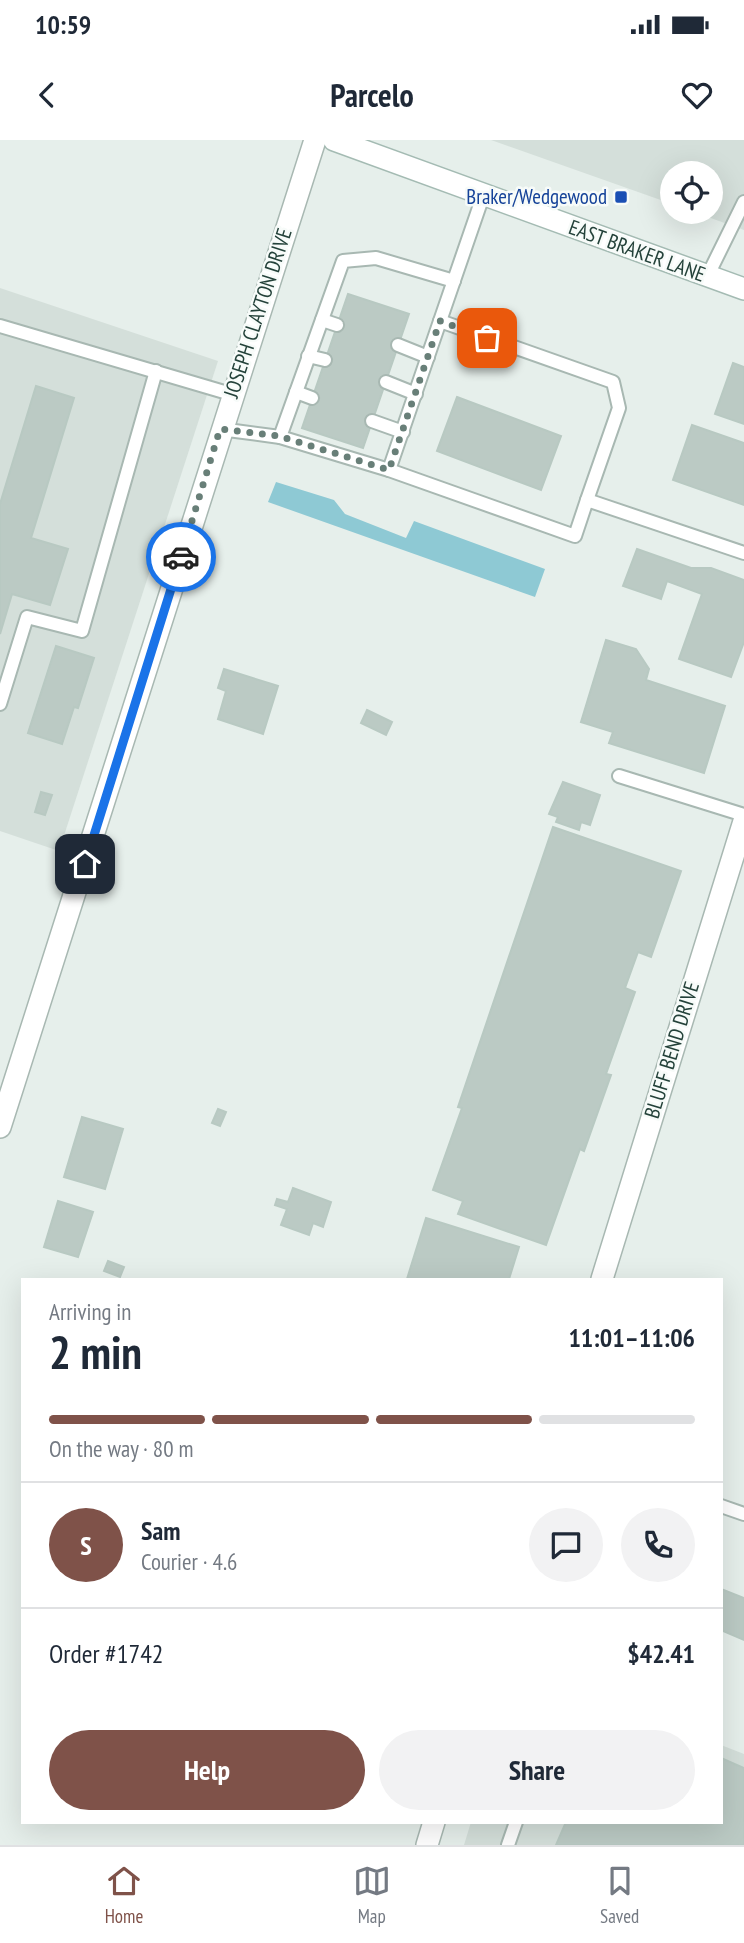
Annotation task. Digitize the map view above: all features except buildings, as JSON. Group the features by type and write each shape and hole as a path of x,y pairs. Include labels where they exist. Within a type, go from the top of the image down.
{"street":[{"name":"JOSEPH CLAYTON DRIVE","path":"0,1127 314,140"},
{"name":"EAST BRAKER LANE","path":"334,140 744,289"},
{"name":"BLUFF BEND DRIVE","path":"602,1278 744,821"},
{"path":"427,1845 433,1824"}],"lane":[{"path":"389,470 483,196"},
{"path":"707,277 744,202"},
{"path":"279,436 343,261 376,258 454,281"},
{"path":"321,320 337,326"},
{"path":"220,429 279,436 389,470 575,536 619,408 613,382 440,321"},
{"path":"0,326 231,394"},
{"path":"398,345 428,357"},
{"path":"308,356 325,360"},
{"path":"0,705 27,617 82,631 156,371"},
{"path":"386,382 416,394"},
{"path":"296,392 312,398"},
{"path":"372,421 402,432"},
{"path":"587,500 744,553"},
{"path":"619,776 744,816"},
{"path":"723,1507 744,1514"},
{"path":"508,1845 515,1824"}],"shaded area":[{"path":"491,140 744,140 744,230 723,222 723,161 660,161 660,200"},
{"path":"0,288 218,361 59,851 0,831"},
{"path":"723,1746 744,1754 744,1845 464,1845 470,1824 723,1824"}],"water":[{"path":"276,482 334,500 345,514 406,538 414,521 545,569 535,597 268,502"}],"way so far":[{"path":"181,557 220,429 279,436 389,470 440,321 487,338"}],"place":[{"name":"Braker/Wedgewood","path":"621,197"}],"route":[{"path":"85,864 181,557"}]}
